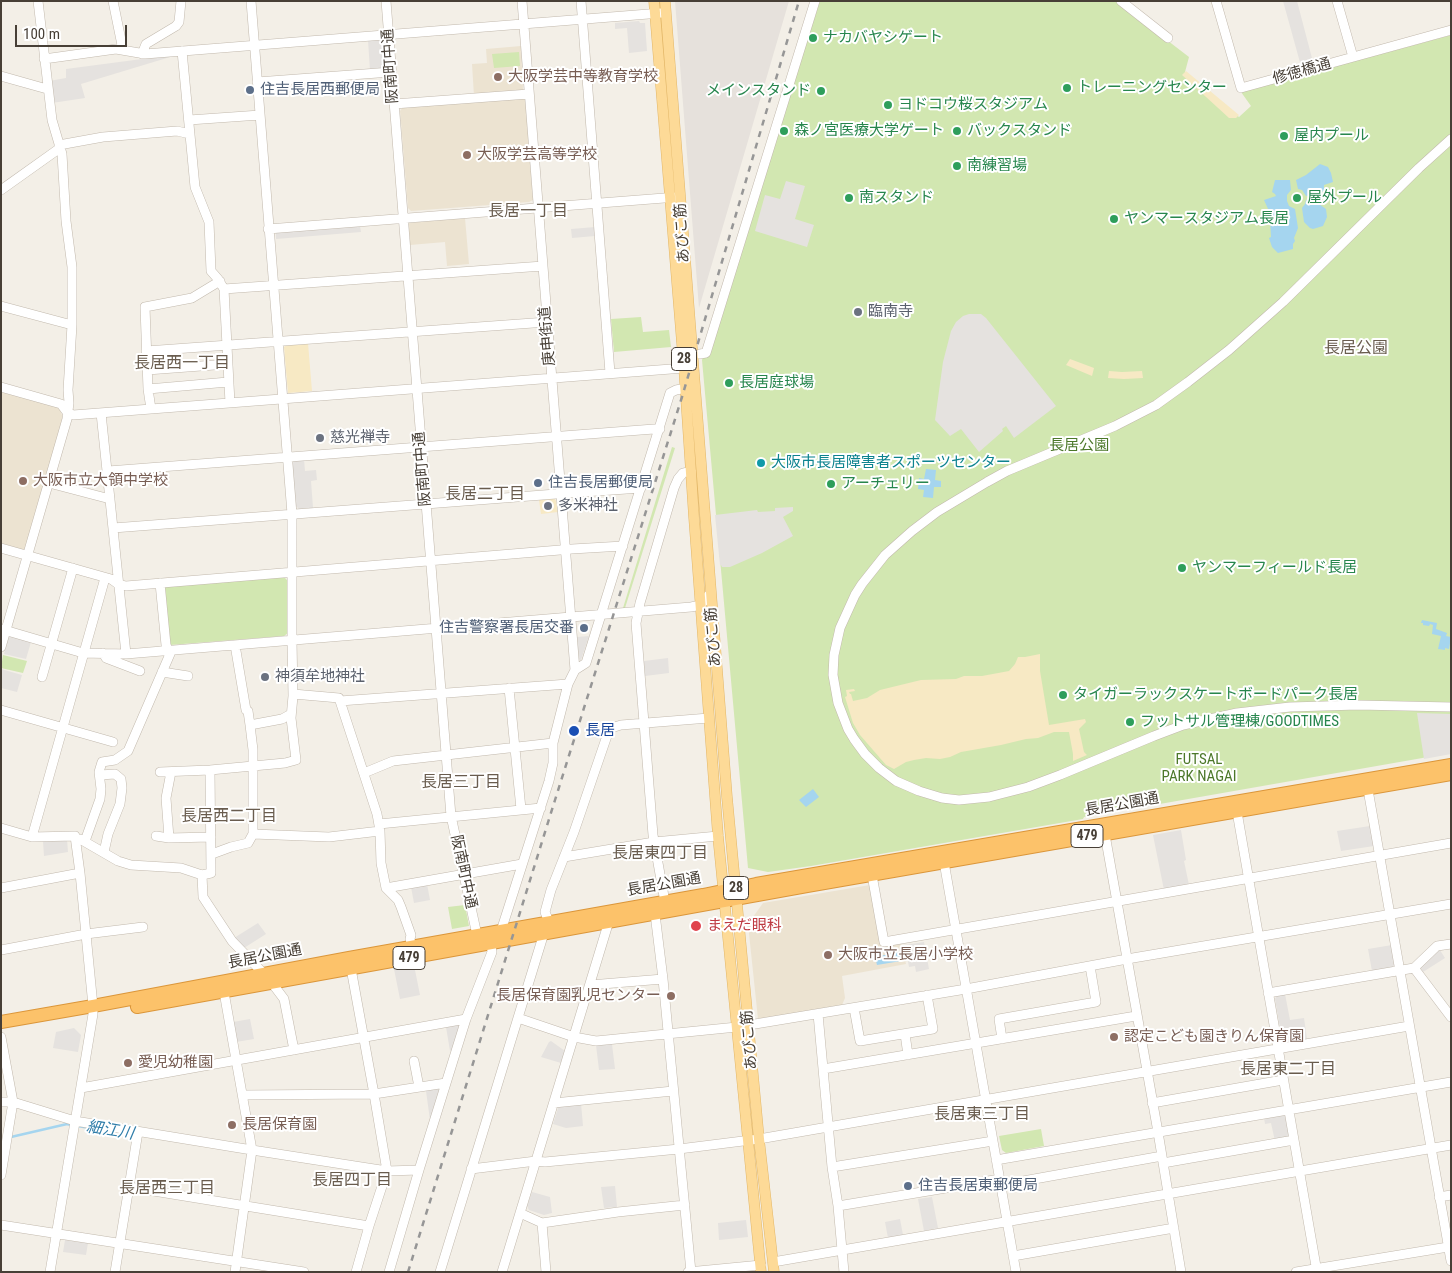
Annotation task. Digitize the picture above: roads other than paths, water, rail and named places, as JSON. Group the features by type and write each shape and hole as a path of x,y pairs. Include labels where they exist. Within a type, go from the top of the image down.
{"highway":[{"name":"長居公園通","path":"350,963 412,947 501,931 609,921 655,914 730,895 1367,783 1451,765"},
{"name":"長居公園通","path":"1367,783 1451,774"},
{"name":"長居公園通","path":"1,1030 93,1010 350,963 491,944 546,927 665,902 872,875 1104,829"},
{"name":"長居公園通","path":"1,1022 224,992 268,978"}],"main road":[{"name":"あびこ筋","path":"654,1 662,9 684,368 718,836 730,895 749,1025 773,1267"},
{"name":"あびこ筋","path":"675,197 711,592 737,1027 761,1268"}],"street":[{"path":"1,647 4,629 67,419 69,403 72,267 66,221 62,154 52,120 47,89 38,1"},
{"path":"113,1 123,50"},
{"path":"142,54 146,44 176,26 181,1"},
{"path":"160,772 210,770 296,760 291,714 293,693 292,514 251,1"},
{"name":"阪南町中通","path":"386,1 451,816 477,935"},
{"name":"庚申街道","path":"522,1 575,670"},
{"path":"581,1 610,374"},
{"path":"700,354 706,353 815,1"},
{"path":"1121,1 1168,38"},
{"name":"修徳橋通","path":"1216,1 1240,88 1451,30"},
{"path":"1337,1 1353,57"},
{"path":"44,59 106,50 123,50 142,54 582,19 662,9"},
{"path":"182,51 195,187 209,222 211,271 222,285 230,403"},
{"path":"257,82 392,72"},
{"path":"1,76 47,89"},
{"path":"394,104 529,94"},
{"path":"189,120 260,115"},
{"path":"1,190 59,146 103,137 177,131 190,134"},
{"path":"1451,139 1283,302 1229,350 1188,382 1156,405 1115,426 1007,471 986,482 936,512 912,531 885,555 854,595 840,628 833,666 835,690 842,713 854,740 865,754 879,768 908,787 930,795 959,800 989,797 1028,787 1183,725 1237,713 1290,707 1358,705 1451,707"},
{"path":"1,180 1,184"},
{"path":"268,229 675,197"},
{"path":"151,409 148,389 145,307 192,298 222,285 273,285 543,266"},
{"path":"1,306 72,325"},
{"path":"146,351 547,322"},
{"path":"147,370 228,364"},
{"path":"1,387 61,404 67,412 73,415 684,368"},
{"path":"148,389 228,382"},
{"path":"501,931 541,808 553,763 553,743 568,684 575,670 586,663 670,393 686,388"},
{"path":"102,413 126,654"},
{"path":"108,471 654,428 660,430"},
{"path":"665,902 654,842 636,623 674,488 678,479 683,474 691,471"},
{"path":"48,483 110,499"},
{"path":"113,528 642,488"},
{"path":"1,548 111,579 118,584 126,586 623,546"},
{"path":"42,677 73,568"},
{"path":"32,837 105,578"},
{"path":"85,842 100,799 102,762 115,760 128,751 170,654 167,651 166,645 160,583"},
{"path":"4,629 84,652 126,654 701,606 711,592"},
{"path":"212,854 248,843 253,834 253,750 235,645"},
{"path":"103,653 106,658 140,671"},
{"path":"162,672 188,676"},
{"path":"340,701 568,684"},
{"path":"509,688 521,809"},
{"path":"293,693 339,698 380,828 380,863 386,888 398,900 411,935 412,947"},
{"path":"1,710 113,742"},
{"path":"250,725 282,719 291,714"},
{"path":"440,1272 470,1169 546,927 545,912 609,730 616,726 710,718"},
{"path":"364,773 393,761 553,743"},
{"path":"1,828 32,837 75,836 130,865 181,868 202,875 211,872 210,770"},
{"path":"169,838 166,798 171,772"},
{"path":"100,775 115,774 121,779 122,788 120,804 108,834 104,852"},
{"path":"1367,783 1451,1260"},
{"path":"1236,806 1317,1270"},
{"path":"253,834 329,837 451,816 541,808"},
{"path":"1104,829 1181,1272"},
{"path":"50,1272 93,1010 75,836"},
{"path":"156,836 169,838 211,837"},
{"path":"564,857 654,842 718,836"},
{"path":"872,875 884,942 1451,843"},
{"path":"944,862 1013,1256 1014,1272"},
{"path":"386,888 522,864"},
{"path":"1,888 80,874"},
{"path":"202,875 203,897 232,940 268,978 284,999 294,1050"},
{"path":"749,1025 1451,904"},
{"path":"655,914 663,979 690,1272 761,1268"},
{"path":"502,1272 609,921"},
{"path":"1,950 86,934 143,927"},
{"path":"390,1272 466,1018 492,952 491,944"},
{"path":"1268,993 1414,968 1438,946 1451,944"},
{"path":"350,963 387,1171 356,1272"},
{"path":"1002,1039 999,1019 1096,1002 1090,966"},
{"path":"1414,968 1451,1018"},
{"path":"590,985 663,979"},
{"path":"224,992 252,1150 235,1272"},
{"path":"854,1008 860,1042 933,1030 927,995"},
{"path":"818,1014 844,1272"},
{"path":"823,1069 1136,1016"},
{"path":"80,1088 466,1018"},
{"path":"518,1018 574,1037 596,1041 737,1027"},
{"path":"470,1169 536,1161 545,1162 679,1149 759,1139 1409,1026"},
{"path":"905,1034 908,1054"},
{"path":"1,1037 13,1102 5,1135 1,1175"},
{"path":"414,1061 419,1087"},
{"path":"1152,1103 1283,1080"},
{"path":"996,1160 1451,1082"},
{"path":"243,1095 374,1094 446,1083"},
{"path":"554,1102 673,1091"},
{"path":"1,1102 13,1102 75,1121 138,1132 387,1171 419,1170"},
{"path":"115,1272 138,1132"},
{"path":"838,1206 1294,1140"},
{"path":"832,1167 993,1141"},
{"path":"773,1267 842,1251 1451,1145"},
{"path":"129,1187 369,1226"},
{"path":"1439,1197 1451,1195"},
{"path":"520,1213 542,1223 685,1205"},
{"path":"542,1223 546,1272"},
{"path":"1,1225 304,1272"},
{"path":"1013,1256 1174,1228"},
{"path":"1296,1272 1448,1247"}],"water":[{"path":"1320,164 1328,167 1333,182 1324,185 1322,192 1306,196 1302,190 1298,189 1296,180"},
{"path":"1275,180 1290,180 1291,190 1287,195 1287,201 1289,206 1295,209 1298,228 1294,238 1293,249 1278,253 1272,247 1269,238 1271,237 1269,211 1264,200 1276,196 1272,192"},
{"path":"1317,195 1322,199 1319,204 1326,209 1327,217 1323,226 1313,229 1304,222 1302,208 1306,200"},
{"path":"926,469 936,470 935,480 941,481 941,487 934,487 933,498 923,497 924,490 918,489 919,478 924,479"},
{"path":"1422,620 1437,623 1436,629 1447,633 1446,636 1451,637 1449,649 1438,649 1441,636 1432,634 1433,625 1423,625 1421,623"},
{"path":"813,789 819,797 806,807 799,800"},
{"path":"899,952 901,961 877,965 875,957"}],"waterway":[{"name":"細江川","path":"11,1137 67,1124 71,1125"},
{"name":"細江川","path":"77,1126 130,1134"}],"railway":[{"path":"408,1272 682,397 799,1"}],"place":[{"name":"ナカバヤシゲート","path":"813,38"},
{"name":"大阪学芸中等教育学校","path":"498,77"},
{"name":"トレーニングセンター","path":"1067,88"},
{"name":"住吉長居西郵便局","path":"250,90"},
{"name":"メインスタンド","path":"821,91"},
{"name":"ヨドコウ桜スタジアム","path":"888,105"},
{"name":"森ノ宮医療大学ゲート","path":"784,131"},
{"name":"バックスタンド","path":"957,131"},
{"name":"屋内プール","path":"1284,136"},
{"name":"大阪学芸高等学校","path":"467,155"},
{"name":"南練習場","path":"957,166"},
{"name":"南スタンド","path":"849,198"},
{"name":"屋外プール","path":"1297,198"},
{"name":"ヤンマースタジアム長居","path":"1114,219"},
{"name":"臨南寺","path":"858,312"},
{"name":"長居庭球場","path":"729,383"},
{"name":"慈光禅寺","path":"320,438"},
{"name":"大阪市長居障害者スポーツセンター","path":"761,463"},
{"name":"大阪市立大領中学校","path":"23,481"},
{"name":"住吉長居郵便局","path":"538,483"},
{"name":"アーチェリー","path":"831,484"},
{"name":"多米神社","path":"548,506"},
{"name":"ヤンマーフィールド長居","path":"1182,568"},
{"name":"住吉警察署長居交番","path":"584,628"},
{"name":"神須牟地神社","path":"265,677"},
{"name":"タイガーラックスケートボードパーク長居","path":"1063,695"},
{"name":"フットサル管理棟/GOODTIMES","path":"1130,722"},
{"name":"長居","path":"574,731"},
{"name":"まえだ眼科","path":"696,926"},
{"name":"大阪市立長居小学校","path":"828,955"},
{"name":"長居保育園乳児センター","path":"671,996"},
{"name":"認定こども園きりん保育園","path":"1114,1037"},
{"name":"愛児幼稚園","path":"128,1063"},
{"name":"長居保育園","path":"232,1125"},
{"name":"住吉長居東郵便局","path":"908,1186"}],"district":[{"name":"長居一丁目","path":"528,212"},
{"name":"長居公園","path":"1356,349"},
{"name":"長居西一丁目","path":"182,364"},
{"name":"長居二丁目","path":"485,495"},
{"name":"長居三丁目","path":"461,783"},
{"name":"長居西二丁目","path":"229,817"},
{"name":"長居東四丁目","path":"660,854"},
{"name":"長居東二丁目","path":"1288,1070"},
{"name":"長居東三丁目","path":"982,1115"},
{"name":"長居四丁目","path":"352,1181"},
{"name":"長居西三丁目","path":"167,1189"}],"park label":[{"name":"FUTSAL PARK NAGAI","path":"1199,768"}]}
